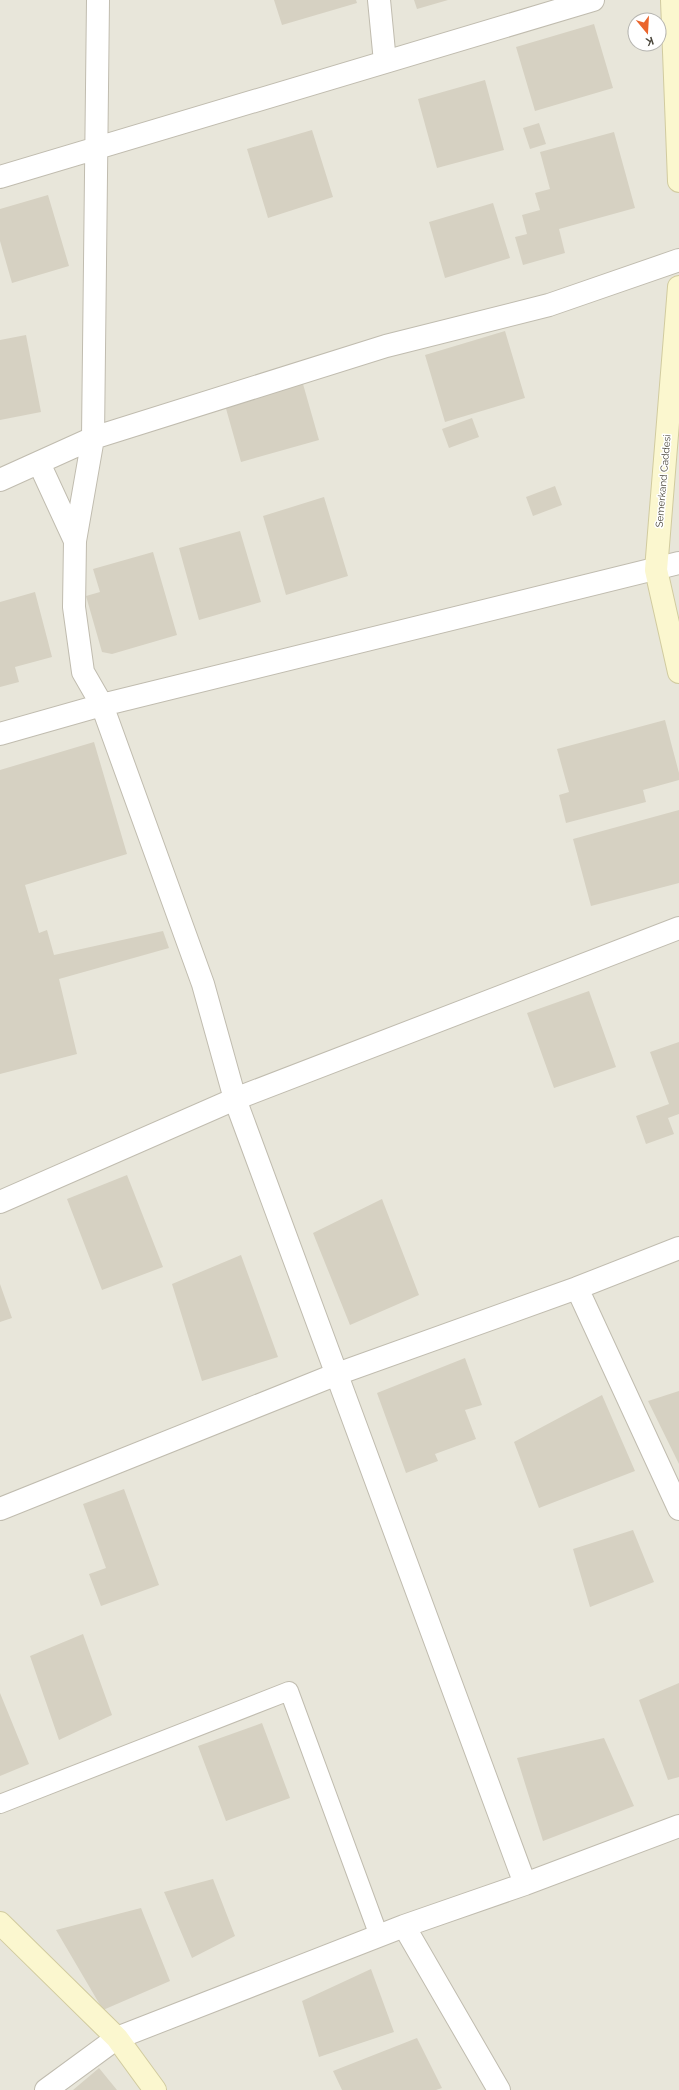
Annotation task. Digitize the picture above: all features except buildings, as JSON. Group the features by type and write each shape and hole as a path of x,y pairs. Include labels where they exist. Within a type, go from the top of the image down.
{"street":[{"path":"98,0 98,149 93,438 75,541 74,607 82,672 102,705 203,984 235,1099 525,1884"},
{"path":"379,0 385,62"},
{"path":"0,177 593,0"},
{"path":"672,0 679,181"},
{"path":"0,480 93,438 386,346 549,305 679,260"},
{"name":"Semerkand Caddesi","path":"679,287 656,570 679,672"},
{"path":"39,463 75,541"},
{"path":"0,734 102,705 656,570 679,563"},
{"path":"0,1202 235,1099 679,928"},
{"path":"0,1510 337,1374 577,1288 679,1248"},
{"path":"577,1288 679,1508"},
{"path":"46,2090 117,2038 404,1926 525,1884 679,1826"},
{"path":"0,1923 117,2038 155,2090"},
{"path":"404,1926 499,2090"}],"lane":[{"path":"0,1804 289,1690 379,1936"}],"shaded area":[{"path":"0,0 679,0 679,2090 0,2090"}]}
